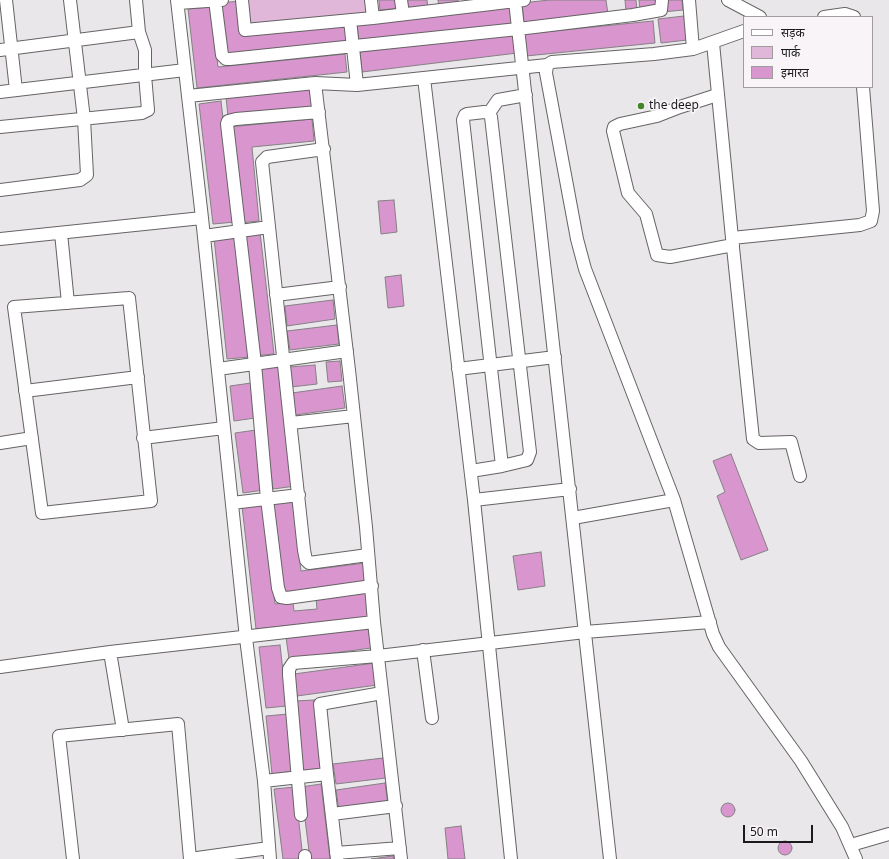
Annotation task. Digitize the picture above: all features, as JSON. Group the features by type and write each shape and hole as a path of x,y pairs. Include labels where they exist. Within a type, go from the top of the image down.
{"street":[{"path":"6,0 5,50 16,90"},
{"path":"0,190 80,180 85,177 88,169 84,119 70,0"},
{"path":"0,127 146,111 149,108 145,75 145,50 139,32 136,0"},
{"path":"73,859 59,736 178,724 190,859 269,854 264,780 246,638 178,2 218,0 222,55 226,59 518,29 656,12 662,9 662,0"},
{"path":"242,0 245,30 373,18 403,14 433,5 520,0 518,29 610,859"},
{"path":"371,0 373,18"},
{"path":"401,0 403,14"},
{"path":"689,0 693,48"},
{"path":"728,0 758,16"},
{"path":"831,16 845,14 851,16"},
{"path":"350,20 357,85"},
{"path":"188,96 316,83 357,85 547,65 556,61 654,54 693,48 713,43 743,31"},
{"path":"5,50 139,32"},
{"path":"713,43 717,95 753,440 758,443 791,442 800,476"},
{"path":"547,65 546,73 555,127 584,264 674,500 713,634 719,647 801,761 840,823 856,859"},
{"path":"0,92 185,70"},
{"path":"424,78 471,471 511,859"},
{"path":"316,83 354,416 372,586 374,622 401,853 336,856 320,704 382,693"},
{"path":"717,95 657,116 620,124 614,127 613,131 628,193 646,214 657,255 670,257 732,241 860,225 871,221 873,211 863,88"},
{"path":"471,471 527,460 530,455 521,361 489,113 498,100 526,95"},
{"path":"319,112 236,119 228,121 226,128 240,231 255,364 267,499 278,588 281,597 287,598 372,586"},
{"path":"489,113 467,114 463,120 502,466"},
{"path":"324,149 263,159 262,162 299,495 304,555 309,563 368,555"},
{"path":"0,239 202,218"},
{"path":"204,236 270,228"},
{"path":"61,233 68,303"},
{"path":"276,295 340,288"},
{"path":"129,298 151,501 42,513 14,308 68,303 129,298"},
{"path":"218,369 347,352"},
{"path":"458,369 555,357"},
{"path":"25,390 138,377"},
{"path":"291,423 354,416"},
{"path":"143,438 224,428"},
{"path":"0,443 32,438"},
{"path":"474,500 570,489"},
{"path":"232,503 299,495"},
{"path":"573,518 674,500"},
{"path":"0,667 110,652 246,638 374,622"},
{"path":"301,814 289,675 290,665 299,662 378,656 585,632 710,622"},
{"path":"423,650 432,718"},
{"path":"110,652 123,730"},
{"path":"264,780 327,774"},
{"path":"332,814 396,806"},
{"path":"851,845 889,834"}],"green space":[{"path":"245,0 368,0 369,14 248,24"}],"building":[{"path":"379,0 399,0 400,8 380,10"},
{"path":"407,0 427,0 428,9 408,11"},
{"path":"438,0 458,0 459,5 439,7"},
{"path":"549,0 606,0 608,14 524,23 522,3"},
{"path":"625,0 636,0 637,10 626,11"},
{"path":"639,0 657,0 658,8 640,10"},
{"path":"662,0 682,0 683,10 663,12"},
{"path":"240,1 244,35 347,23 349,43 226,57 220,3"},
{"path":"211,7 218,67 345,54 347,72 197,88 188,9"},
{"path":"511,7 513,26 359,43 357,24"},
{"path":"684,16 687,40 661,43 658,19"},
{"path":"653,21 655,43 526,56 524,34"},
{"path":"514,33 517,53 362,72 360,52"},
{"path":"311,88 313,108 228,117 226,97"},
{"path":"221,101 235,222 213,224 199,104"},
{"path":"312,119 314,141 252,147 259,221 239,223 229,127"},
{"path":"394,200 397,232 381,234 378,201"},
{"path":"260,232 274,354 254,356 240,235"},
{"path":"236,236 250,357 227,359 214,238"},
{"path":"401,275 404,306 388,308 385,277"},
{"path":"333,300 335,319 287,326 285,306"},
{"path":"337,325 339,344 290,350 287,331"},
{"path":"340,361 342,381 328,382 326,362"},
{"path":"281,365 296,486 273,489 258,368"},
{"path":"315,365 317,384 291,387 289,367"},
{"path":"251,383 255,418 234,421 230,386"},
{"path":"342,386 345,408 295,415 292,393"},
{"path":"256,430 264,490 243,493 235,433"},
{"path":"731,454 768,550 741,560 717,496 725,492 713,461"},
{"path":"292,497 301,571 365,563 368,585 283,595 272,500"},
{"path":"264,504 275,604 293,602 294,611 317,609 316,598 366,592 369,617 256,629 242,506"},
{"path":"541,552 545,586 518,590 513,556"},
{"path":"368,626 371,648 289,659 286,637"},
{"path":"280,645 287,706 266,708 259,647"},
{"path":"375,663 377,685 297,696 294,674"},
{"path":"314,700 321,770 302,771 295,701"},
{"path":"288,714 294,771 272,774 266,716"},
{"path":"383,758 386,778 336,784 333,764"},
{"path":"385,783 388,805 339,811 336,790"},
{"path":"321,784 330,859 310,859 301,787"},
{"path":"295,787 303,859 283,859 274,789"},
{"path":"728,803 733,805 735,810 733,815 728,817 723,815 721,810 723,805"},
{"path":"461,826 465,859 448,859 445,828"},
{"path":"782,841 788,841 792,845 792,851 788,855 782,855 778,851 778,845"},
{"path":"393,856 394,859 371,859"}],"place":[{"name":"the deep","path":"641,106"}]}
